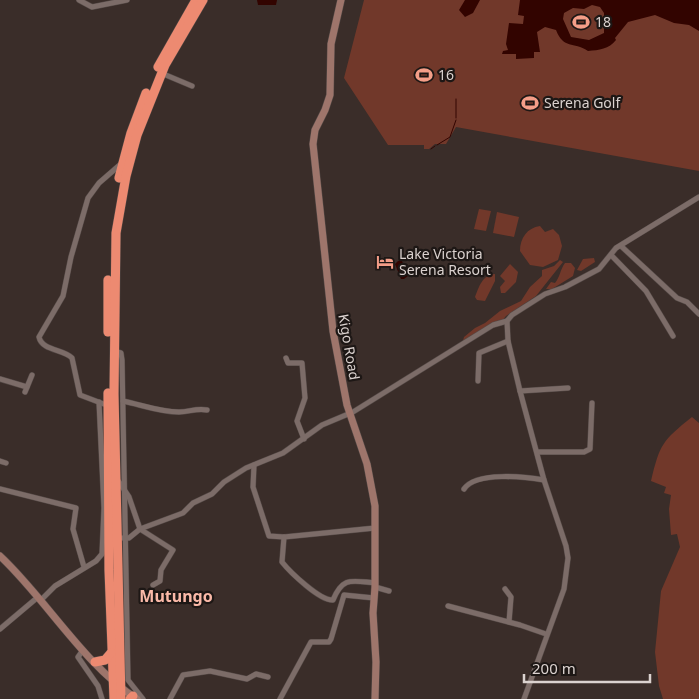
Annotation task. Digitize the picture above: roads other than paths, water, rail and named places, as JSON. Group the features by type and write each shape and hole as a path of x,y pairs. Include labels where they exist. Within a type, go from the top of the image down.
{"highway":[{"path":"120,699 111,652 108,406 109,254 114,206 123,163 135,123 158,65 196,0"},
{"path":"114,699 117,683 115,256 120,203 137,135 161,73 203,0"},
{"path":"95,662 105,660 111,652"}],"street":[{"path":"79,0 92,7 127,0"},
{"name":"Kigo Road","path":"341,0 331,44 330,95 315,130 313,144 329,309 349,414 370,479 375,528 375,699"},
{"path":"161,73 192,86"},
{"path":"108,406 79,394 71,356 47,346 40,341 39,337 63,296 71,257 88,198 99,183 123,163"},
{"path":"116,538 126,539 132,537 140,529 183,512 193,503 212,494 228,480 254,465 283,453 331,420 349,414 496,324 507,321 512,315 545,294 565,287 599,269 621,246 699,197"},
{"path":"621,246 677,298 687,302 699,314"},
{"path":"612,255 646,292 673,336"},
{"path":"507,321 508,341 520,391 544,480 566,546 568,568 564,589 546,634 524,699"},
{"path":"478,381 478,354 483,350 508,341"},
{"path":"114,351 120,353 123,401 128,680 143,699"},
{"path":"286,358 288,363 302,364 305,398 297,421 304,439"},
{"path":"0,379 26,390 32,375"},
{"path":"520,391 568,388"},
{"path":"123,401 169,411 181,412 196,408 207,410"},
{"path":"0,629 55,586 99,558 102,554 104,508 99,402"},
{"path":"538,452 584,452 590,449 592,403"},
{"path":"254,465 253,487 267,534 272,537 375,528"},
{"path":"464,489 469,483 500,477 518,476 544,480"},
{"path":"116,478 125,489 136,511 140,529 173,550 161,570 160,582 153,585"},
{"path":"0,489 76,508 73,529 84,568"},
{"path":"284,537 282,562 310,589 328,600 333,600 340,586 347,581 375,585 389,591"},
{"path":"1,559 39,598 83,650 133,698"},
{"path":"505,589 511,596 509,622"},
{"path":"280,699 312,642 315,640 329,642 331,639 344,595 374,598"},
{"path":"448,606 546,634"},
{"path":"83,650 78,657 98,686 102,699"},
{"path":"170,699 184,675 210,671 246,679 256,674 268,677"}],"waterway":[{"path":"456,99 456,118"},
{"path":"437,145 450,137 456,120"},
{"path":"431,149 435,146"}],"place":[{"name":"18","path":"581,22"},
{"name":"16","path":"424,75"},
{"name":"Serena Golf","path":"530,103"},
{"name":"Lake Victoria Serena Resort","path":"385,262"}],"district":[{"name":"Mutungo","path":"176,596"}]}
